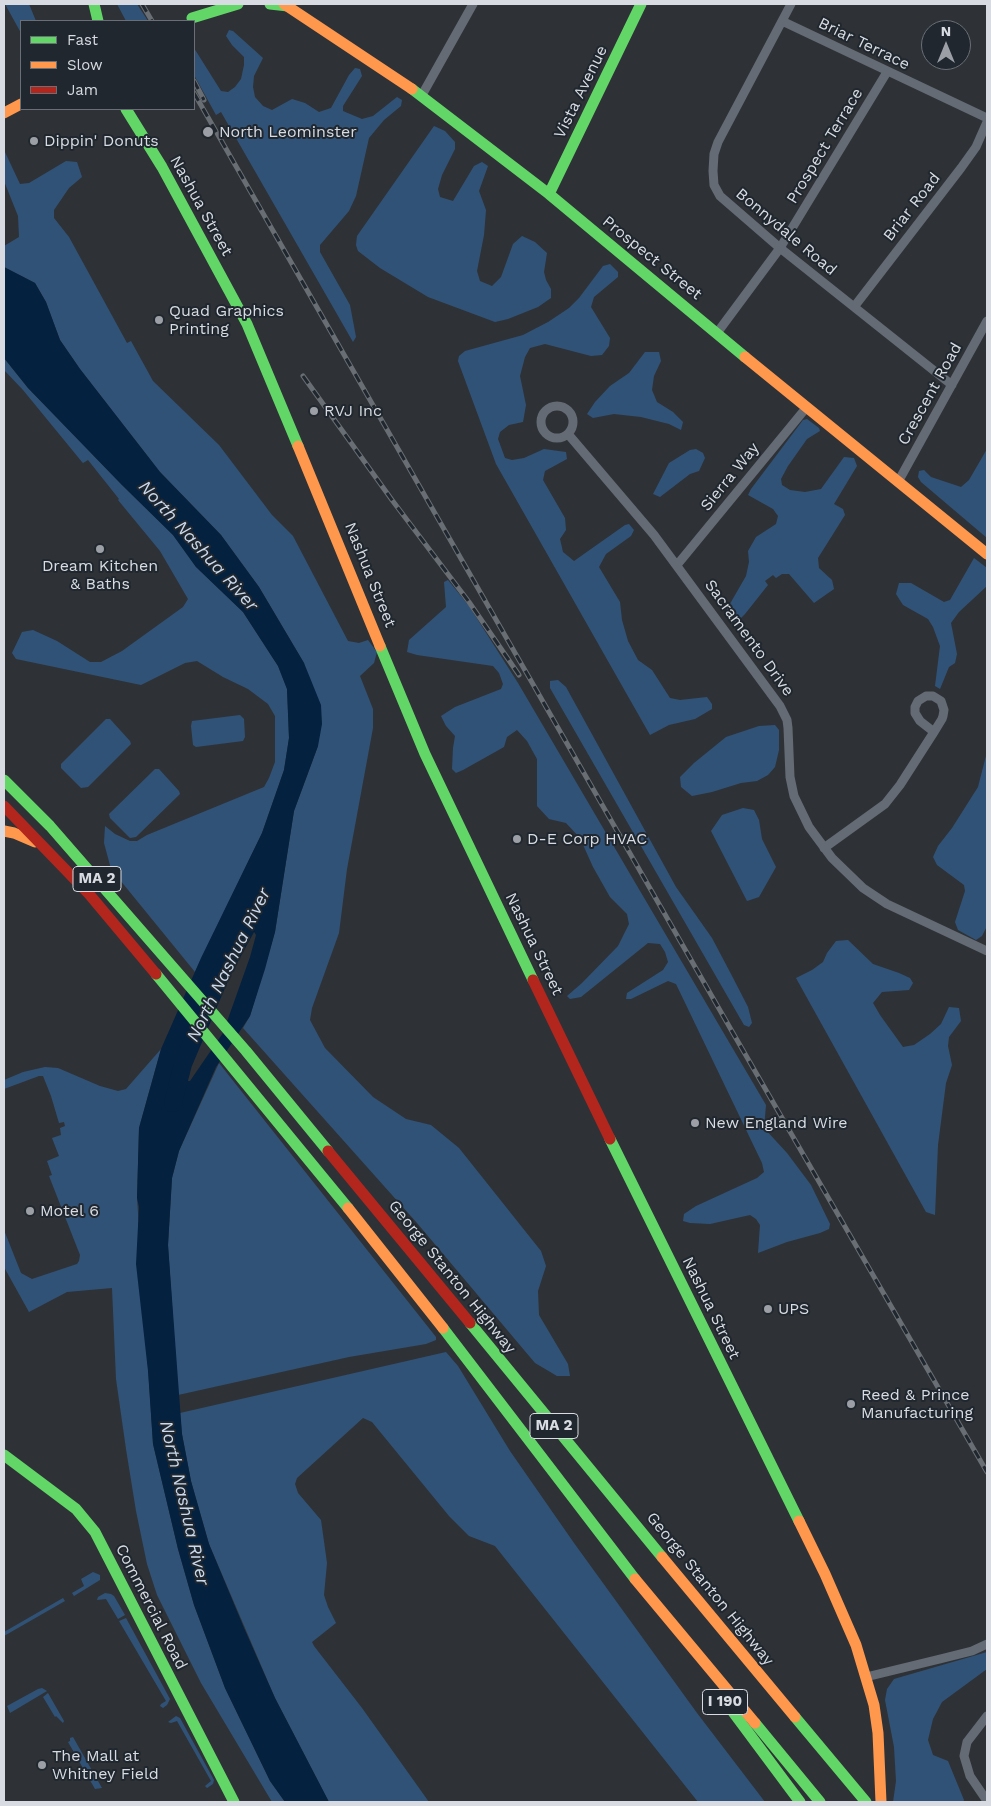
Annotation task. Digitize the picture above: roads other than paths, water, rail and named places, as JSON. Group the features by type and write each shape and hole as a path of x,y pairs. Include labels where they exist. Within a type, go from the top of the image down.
{"main road":[{"path":"94,4 98,20"},
{"path":"189,20 214,4"},
{"path":"189,20 238,4"},
{"path":"270,4 286,5"},
{"name":"Vista Avenue","path":"549,194 641,4"},
{"name":"Prospect Street","path":"286,5 422,95 549,194 806,408 987,554"},
{"path":"4,113 20,105"},
{"name":"Nashua Street","path":"127,110 162,167 247,324 425,754 649,1219 825,1574 856,1645 874,1705 878,1733 881,1802"},
{"name":"George Stanton Highway","path":"4,780 50,826 246,1051 731,1641 865,1801"},
{"name":"MA 2","path":"4,806 89,894 233,1066 474,1366 584,1514 652,1601 820,1802"},
{"path":"4,831 23,836 46,848"},
{"name":"Commercial Road","path":"4,1455 76,1509 95,1532 234,1802"},
{"name":"I 190","path":"652,1601 800,1802"}],"street":[{"path":"422,95 473,4"},
{"name":"Bonnydale Road","path":"791,4 718,142 714,154 714,185 720,196 780,248 952,385"},
{"name":"Briar Terrace","path":"782,21 987,120"},
{"name":"Prospect Terrace","path":"717,333 780,248 887,72"},
{"name":"Briar Road","path":"854,307 976,147 987,120"},
{"name":"Crescent Road","path":"898,482 987,321"},
{"name":"Sierra Way","path":"677,565 806,408"},
{"name":"Sacramento Drive","path":"568,434 636,511 784,712 788,728 790,776 794,796 810,827 824,848 842,869 887,904 987,951"},
{"path":"824,848 885,804 900,785 934,732"},
{"path":"866,1677 972,1651 987,1644"},
{"path":"987,1716 967,1742 964,1756 970,1776 987,1801"}],"water":[{"path":"4,267 35,283 46,302 60,340 80,369 160,472 221,535 259,587 304,663 321,705 322,724 318,746 294,811 275,932 265,969 250,1016 216,1067 179,1151 172,1178 168,1245 182,1434 191,1481 209,1544 275,1698 329,1802 285,1802 270,1781 225,1688 194,1605 178,1549 153,1444 148,1371 136,1264 139,1207 137,1198 139,1128 161,1049 201,958 262,833 284,770 289,738 287,689 278,666 243,612 196,567 173,535 28,388 4,358","holes":["251,927 256,935 223,1033 190,1081 176,1081 179,1062 199,1007 234,936 241,929"]}],"waterway":[{"name":"North Nashua River","path":"173,1103 183,1064 222,972 257,908"}],"railway":[{"path":"142,4 151,20"},
{"path":"195,83 204,100"},
{"path":"195,95 987,1472"},
{"path":"303,376 392,500 469,602 519,675"}],"place":[{"name":"North Leominster","path":"208,132"},
{"name":"Dippin' Donuts","path":"34,141"},
{"name":"Quad Graphics Printing","path":"159,320"},
{"name":"RVJ Inc","path":"314,411"},
{"name":"Dream Kitchen & Baths","path":"100,549"},
{"name":"D-E Corp HVAC","path":"517,839"},
{"name":"New England Wire","path":"695,1123"},
{"name":"Motel 6","path":"30,1211"},
{"name":"UPS","path":"768,1309"},
{"name":"Reed & Prince Manufacturing","path":"851,1404"},
{"name":"The Mall at Whitney Field","path":"42,1765"}]}
